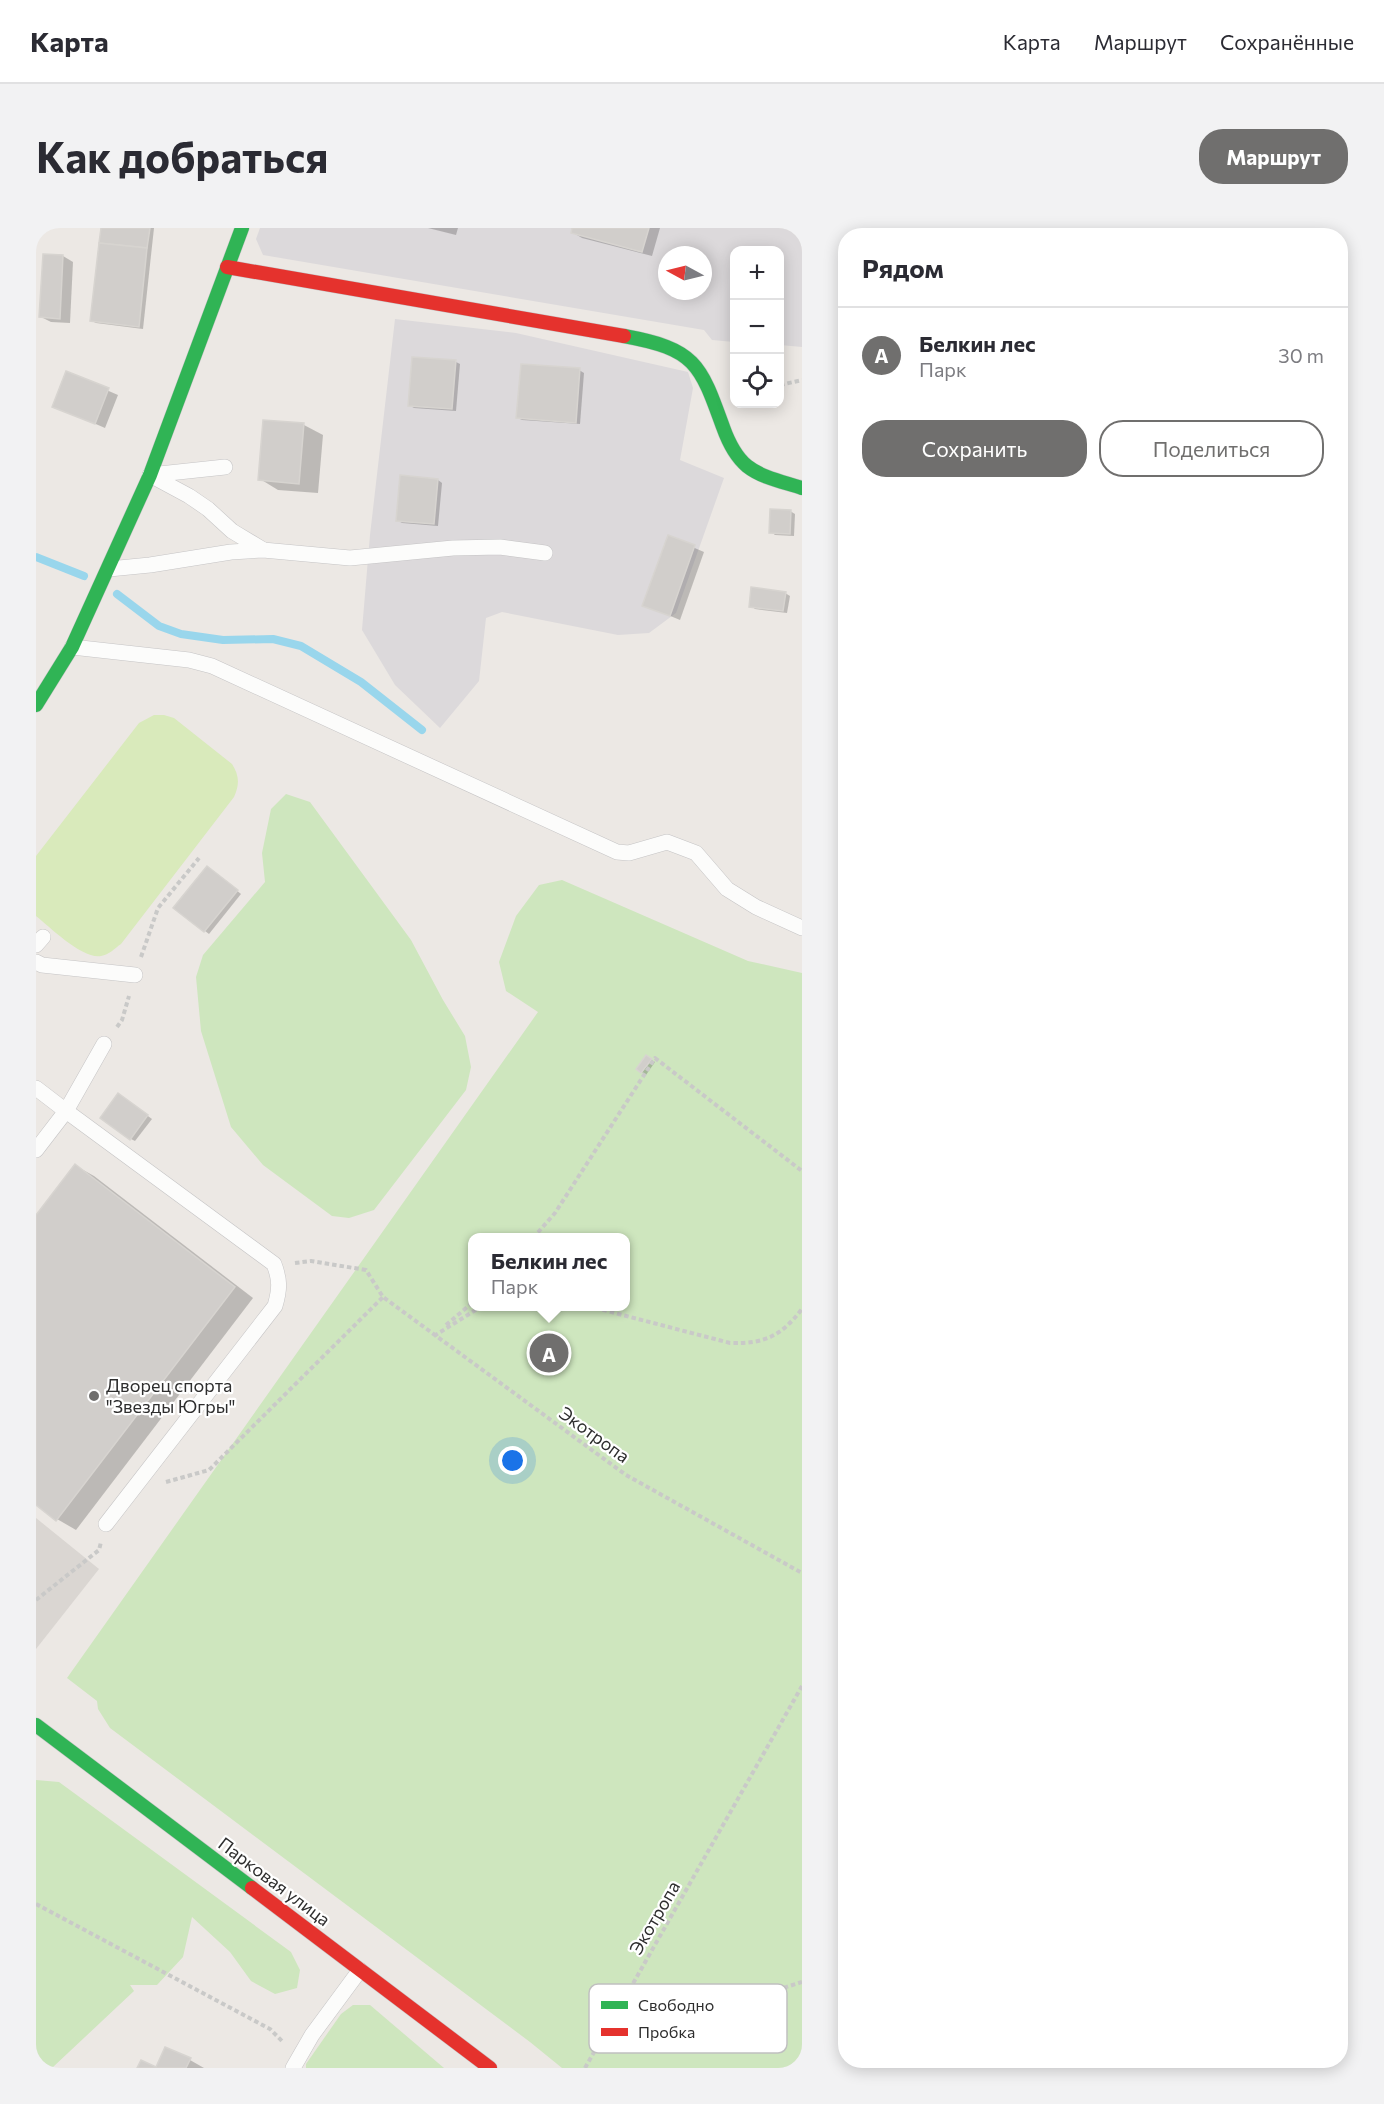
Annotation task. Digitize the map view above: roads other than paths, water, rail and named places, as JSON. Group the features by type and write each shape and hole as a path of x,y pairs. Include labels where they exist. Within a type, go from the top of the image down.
{"street":[{"path":"36,705 72,648 150,475 242,228"},
{"path":"227,267 646,340 682,354 704,375 735,453 745,464 755,471 802,488"},
{"name":"Парковая улица","path":"36,1725 490,2068"}],"lane":[{"path":"150,475 225,467"},
{"path":"150,475 189,496 232,531 263,550"},
{"path":"109,569 231,552 263,550 350,558 453,548 500,547 545,553"},
{"path":"72,648 189,660 212,666 616,852 629,853 667,842 696,853 727,889 756,907 802,928"},
{"path":"36,962 42,965 135,975"},
{"path":"36,1150 66,1111 105,1044"},
{"path":"36,1088 274,1264 279,1278 280,1291 275,1305 106,1524"},
{"path":"295,2063 312,2035 360,1970"}],"waterway":[{"path":"36,557 84,576"},
{"path":"117,594 159,626 181,634 223,640 273,639 301,646 361,682 422,730"}],"place":[{"name":"Белкин лес","path":"549,1353"},
{"name":"Дворец спорта \"Звезды Югры\"","path":"94,1396"}]}
